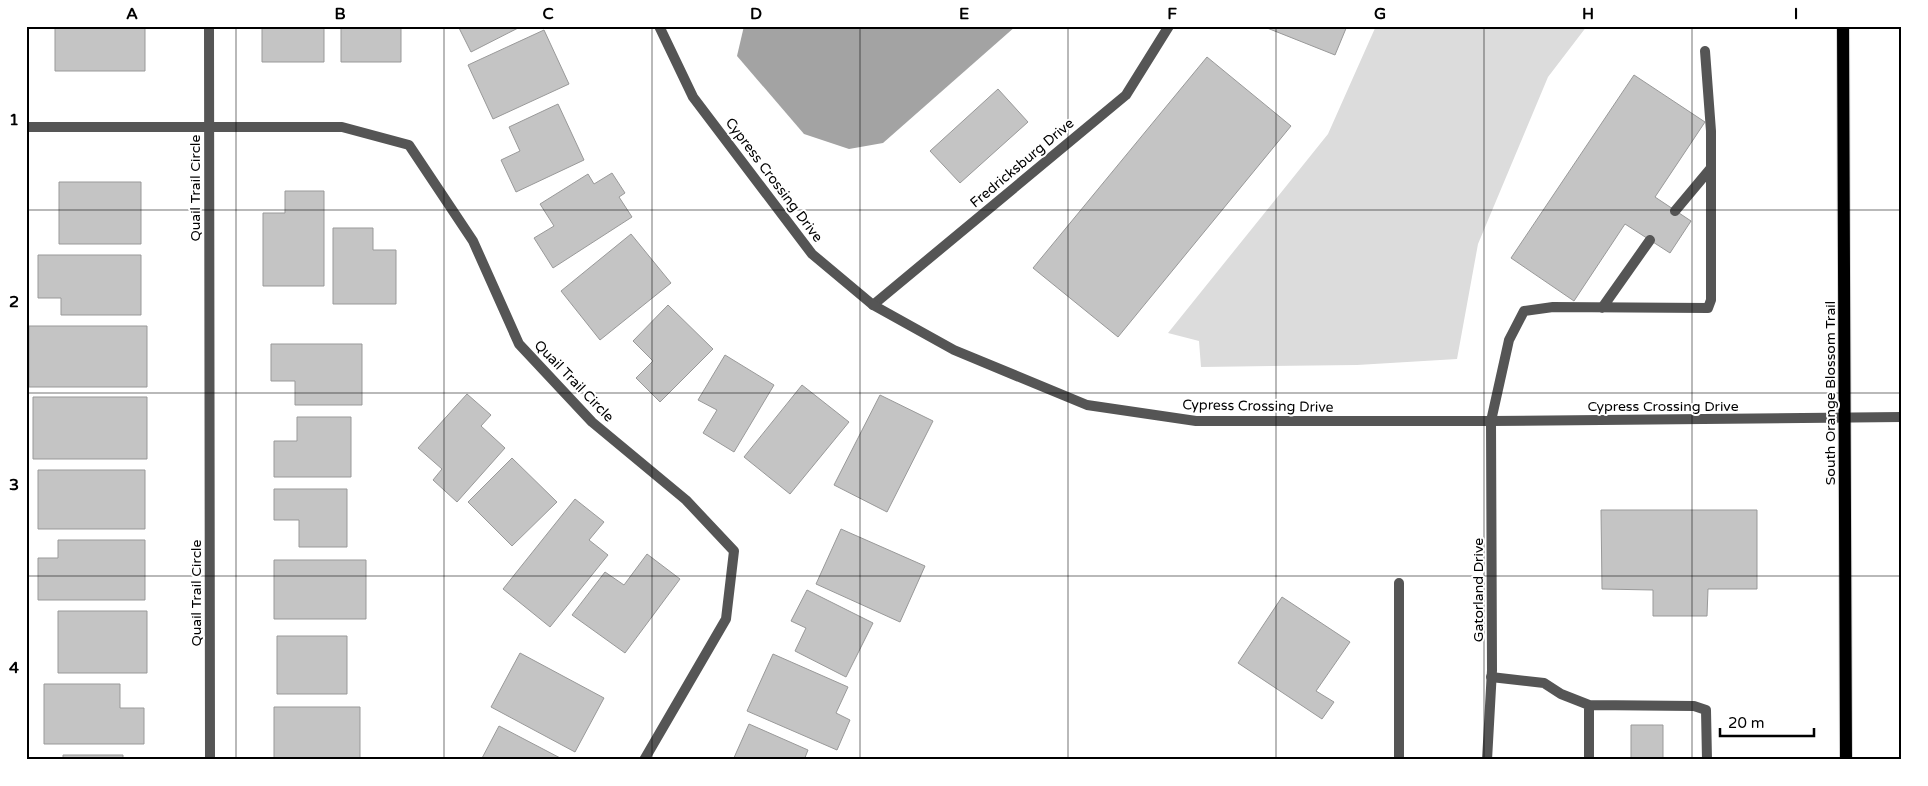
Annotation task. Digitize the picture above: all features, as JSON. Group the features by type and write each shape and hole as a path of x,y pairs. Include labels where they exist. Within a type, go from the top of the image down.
{"main road":[{"name":"South Orange Blossom Trail","path":"1843,26 1846,760"}],"street":[{"path":"209,26 209,126"},
{"name":"Cypress Crossing Drive","path":"659,26 693,96 812,254 873,305 954,350 1087,405 1196,421 1492,421 1902,417"},
{"name":"Fredricksburg Drive","path":"873,305 1126,95 1169,26"},
{"path":"1602,308 1708,308 1711,300 1711,131 1705,51"},
{"name":"Quail Trail Circle","path":"209,126 210,760"},
{"name":"Quail Trail Circle","path":"26,127 342,127 409,146 473,241 519,344 592,422 686,500 734,551 726,619 644,760"},
{"path":"1675,211 1711,168"},
{"path":"1602,308 1650,240"},
{"name":"Gatorland Drive","path":"1487,760 1492,676 1492,421 1509,340 1524,311 1553,307 1602,308"},
{"path":"1399,583 1399,760"},
{"path":"1492,676 1544,683 1562,694 1589,705 1694,706 1706,710 1707,760"},
{"path":"1589,705 1590,760"}],"shaded area":[{"path":"744,26 1016,26 883,143 849,149 804,134 737,56"},
{"path":"1376,26 1587,26 1548,77 1478,244 1457,359 1357,365 1201,367 1199,341 1168,333 1328,134"}],"building":[{"path":"55,26 145,26 145,71 55,71"},
{"path":"262,26 324,26 324,62 262,62"},
{"path":"341,26 401,26 401,62 341,62"},
{"path":"458,26 522,26 471,52"},
{"path":"1262,26 1347,26 1335,55"},
{"path":"544,30 569,84 493,119 468,65"},
{"path":"1207,57 1291,126 1118,337 1033,268"},
{"path":"1634,75 1705,122 1655,197 1691,221 1670,253 1625,224 1574,301 1511,258"},
{"path":"998,89 1028,122 960,183 930,151"},
{"path":"558,104 584,160 516,192 501,160 520,151 509,127"},
{"path":"612,173 625,193 619,197 632,217 553,268 534,238 554,226 540,204 588,174 594,184"},
{"path":"59,182 141,182 141,244 59,244"},
{"path":"285,191 324,191 324,286 263,286 263,213 285,213"},
{"path":"333,228 373,228 373,250 396,250 396,304 333,304"},
{"path":"631,234 671,283 600,340 561,291"},
{"path":"38,255 141,255 141,315 61,315 61,298 38,298"},
{"path":"668,305 713,349 660,402 636,378 653,361 633,341"},
{"path":"29,326 147,326 147,387 29,387"},
{"path":"271,344 362,344 362,405 295,405 295,381 271,381"},
{"path":"725,355 774,385 734,452 703,433 717,410 698,400"},
{"path":"802,385 849,422 790,494 744,457"},
{"path":"467,394 491,415 481,426 505,448 457,502 433,480 442,469 418,448"},
{"path":"880,395 933,421 887,512 834,485"},
{"path":"33,397 147,397 147,459 33,459"},
{"path":"297,417 351,417 351,477 274,477 274,441 297,441"},
{"path":"512,458 557,502 512,546 468,502"},
{"path":"38,470 145,470 145,529 38,529"},
{"path":"274,489 347,489 347,547 299,547 299,520 274,520"},
{"path":"575,499 604,522 589,540 608,555 550,627 503,589"},
{"path":"1601,510 1757,510 1757,589 1708,589 1707,616 1653,616 1653,590 1602,589"},
{"path":"841,529 925,566 900,622 816,584"},
{"path":"58,540 145,540 145,600 38,600 38,558 58,558"},
{"path":"647,554 680,579 625,653 572,615 605,572 624,585"},
{"path":"274,560 366,560 366,619 274,619"},
{"path":"807,590 873,623 846,677 795,651 806,628 791,621"},
{"path":"1282,597 1350,642 1316,691 1334,702 1322,719 1238,663"},
{"path":"58,611 147,611 147,673 58,673"},
{"path":"277,636 347,636 347,694 277,694"},
{"path":"520,653 604,698 575,752 491,707"},
{"path":"773,654 848,687 836,713 850,720 837,750 747,711"},
{"path":"44,684 120,684 120,708 144,708 144,744 44,744"},
{"path":"274,707 360,707 360,760 274,760"},
{"path":"749,724 808,750 804,760 733,760"},
{"path":"1631,725 1663,725 1663,760 1631,760"},
{"path":"499,726 564,760 481,760"},
{"path":"63,755 123,755 123,760 63,760"}]}
